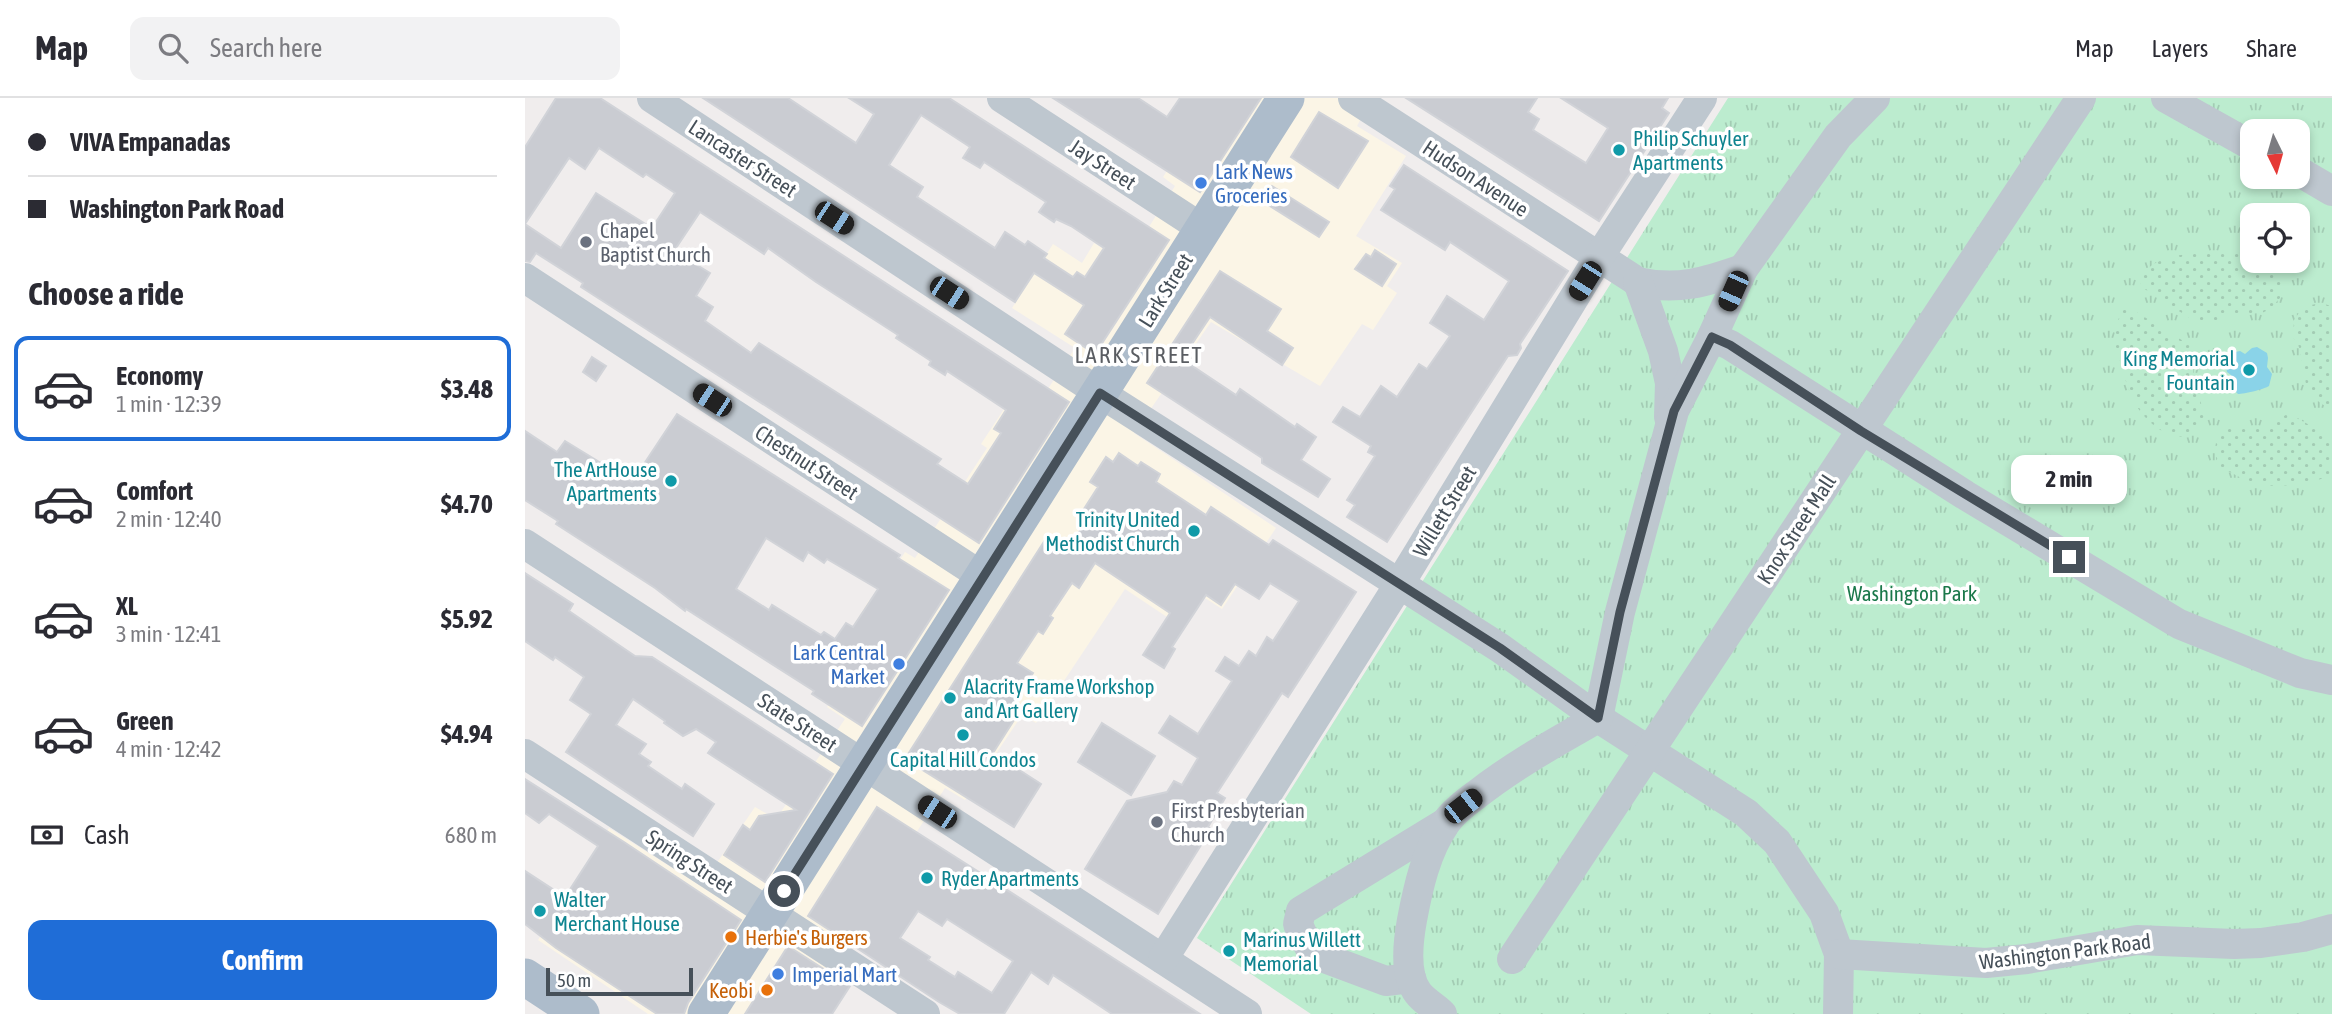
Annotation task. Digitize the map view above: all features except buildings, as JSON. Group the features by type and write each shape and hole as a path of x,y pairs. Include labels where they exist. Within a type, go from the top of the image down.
{"main road":[{"name":"Lark Street","path":"706,1014 1286,98"},
{"path":"525,977 581,1014"}],"street":[{"name":"Lancaster Street","path":"652,98 1100,393 1400,583"},
{"name":"Jay Street","path":"1003,98 1203,229"},
{"name":"Hudson Avenue","path":"1353,98 1599,257"},
{"name":"Willett Street","path":"1163,959 1400,583 1599,257 1702,98"},
{"path":"1411,978 1386,981 1327,959 1310,948 1298,925 1301,911 1445,823 1497,779 1598,718 1620,612 1674,411 1743,270 1838,136 1875,98"},
{"name":"Knox Street Mall","path":"1512,959 2081,98"},
{"path":"2166,98 2240,139"},
{"path":"2310,178 2332,191"},
{"path":"1599,257 1638,282 1659,287 1692,285 1743,270"},
{"name":"Chestnut Street","path":"525,278 983,577"},
{"path":"1638,282 1663,351 1669,383 1668,433"},
{"path":"1712,337 1730,345 1861,431 2179,624 2300,673 2332,680"},
{"name":"State Street","path":"525,544 1247,1014"},
{"path":"1400,583 1500,648 1598,718 1746,813 1777,842 1824,913 1839,954 1838,1014"},
{"name":"Spring Street","path":"525,754 770,913 913,1011"},
{"path":"1443,1014 1419,993 1411,978 1409,950 1416,898 1431,849 1445,823"},
{"name":"Washington Park Road","path":"1839,954 1986,963 2027,959 2137,940 2261,943 2332,930"}],"shaded area":[{"path":"1181,98 1372,98 1357,126 1406,156 1356,236 1402,263 1387,286 1397,293 1373,330 1362,324 1320,386 1211,322 1134,433 1276,528 1222,609 1188,587 1167,617 1125,589 1036,723 1022,715 965,800 945,788 880,889 842,915 814,955 834,970 804,1014 648,1014 538,940 609,828 701,886 755,807 776,819 845,719 827,707 873,635 855,623 869,600 873,602 905,552 915,558 987,448 981,444 1004,409 1026,422 1075,348 1012,308 1053,244 1082,263 1094,243 1126,263 1175,186 1163,177 1202,116"}],"green space":[{"name":"Washington Park","path":"1728,98 2332,98 2332,1014 1311,1014 1197,938"},
{"path":"2227,250 2240,253 2240,273 2280,274 2284,286 2280,298 2262,313 2232,314 2213,324 2199,324 2140,286 2143,275 2150,266 2161,260"},
{"path":"2320,303 2332,306 2332,411 2315,399 2306,384 2299,347 2293,337 2294,320 2303,307"},
{"path":"2125,305 2193,347 2193,380 2205,415 2192,433 2175,436 2165,433 2147,420 2136,405 2118,357 2115,341 2116,327"},
{"path":"2289,414 2332,437 2332,476 2299,484 2265,485 2243,479 2218,466 2216,444 2224,431 2230,428 2260,427"}],"water":[{"path":"2257,347 2267,353 2267,367 2272,374 2269,386 2238,394 2230,386 2231,375 2227,372 2225,361 2231,353 2240,351 2245,354"}],"place":[{"name":"Philip Schuyler Apartments","path":"1619,150"},
{"name":"Lark News Groceries","path":"1201,183"},
{"name":"Chapel Baptist Church","path":"586,242"},
{"name":"King Memorial Fountain","path":"2249,370"},
{"name":"The ArtHouse Apartments","path":"671,481"},
{"name":"Trinity United Methodist Church","path":"1194,531"},
{"name":"Lark Central Market","path":"899,664"},
{"name":"Alacrity Frame Workshop and Art Gallery","path":"950,698"},
{"name":"Capital Hill Condos","path":"963,735"},
{"name":"First Presbyterian Church","path":"1157,822"},
{"name":"Ryder Apartments","path":"927,878"},
{"name":"Walter Merchant House","path":"540,911"},
{"name":"Herbie's Burgers","path":"731,937"},
{"name":"Marinus Willett Memorial","path":"1229,951"},
{"name":"Imperial Mart","path":"778,974"},
{"name":"Keobi","path":"767,990"}],"district":[{"name":"LARK STREET","path":"1139,355"}],"route":[{"path":"784,891 1100,393 1500,648 1598,718 1620,612 1674,411 1712,337 1730,345 1861,431 2069,557"}]}
